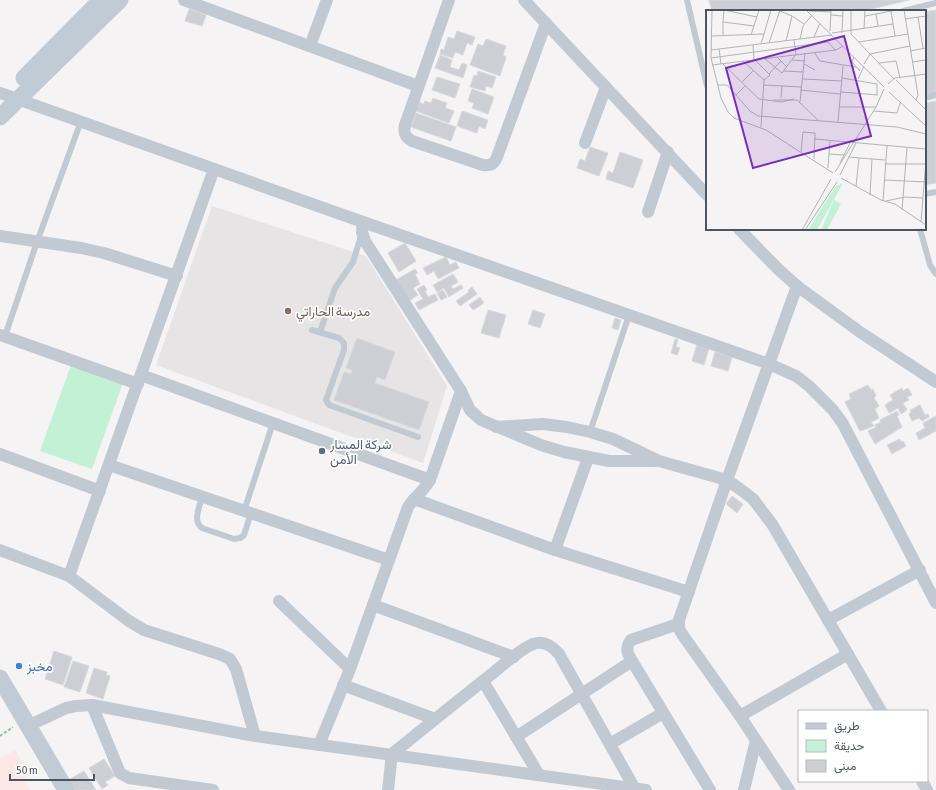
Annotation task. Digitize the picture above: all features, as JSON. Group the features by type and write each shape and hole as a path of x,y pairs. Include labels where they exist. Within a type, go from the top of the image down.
{"street":[{"path":"0,117 6,97 102,0"},
{"path":"6,97 120,0"},
{"path":"184,0 418,86"},
{"path":"310,46 327,0"},
{"path":"449,0 404,130 408,139 483,165 488,166 492,164 497,157 546,23"},
{"path":"524,0 706,194"},
{"path":"585,144 606,86"},
{"path":"6,97 81,121 214,169 362,227 629,315 769,364 796,376 822,398 852,438 936,603"},
{"path":"648,212 668,152"},
{"path":"69,576 214,169"},
{"path":"362,227 365,241 461,391 473,414 481,420 540,445 588,458 609,461 659,461"},
{"path":"740,230 797,286 860,332 936,382"},
{"path":"0,236 60,244 96,251 177,276"},
{"path":"789,790 740,716 682,634 678,624 727,480 797,286"},
{"path":"3,336 273,423 430,480"},
{"path":"319,745 350,669 408,507 414,498 424,490 430,480 461,391"},
{"path":"496,426 544,424 590,432 613,439 659,461 727,480 749,496 763,511 772,524 880,710"},
{"path":"0,454 100,491"},
{"path":"555,550 588,458"},
{"path":"109,466 389,560"},
{"path":"414,498 555,550 689,592"},
{"path":"0,550 69,576 128,621 144,630 219,654 230,659 236,669 256,736"},
{"path":"828,620 920,570"},
{"path":"279,602 350,669"},
{"path":"373,605 514,657"},
{"path":"678,624 631,640 627,650 632,661 710,790"},
{"path":"388,790 392,754 514,657 534,644 544,643 553,647 559,654 610,744 640,789"},
{"path":"740,716 848,654"},
{"path":"516,737 632,661"},
{"path":"0,678 54,790"},
{"path":"483,681 539,775"},
{"path":"343,685 435,719"},
{"path":"0,699 22,726 66,790"},
{"path":"92,705 120,773 124,776 213,790"},
{"path":"22,726 66,708 92,705 256,736 640,789"},
{"path":"610,744 663,713"},
{"path":"744,790 756,740"}],"lane":[{"path":"687,0 704,58 706,77"},
{"path":"907,10 936,3"},
{"path":"926,98 936,96"},
{"path":"3,336 81,121"},
{"path":"926,194 936,192"},
{"path":"320,332 336,288 353,262 362,227"},
{"path":"920,230 930,265 936,274"},
{"path":"590,432 629,315"},
{"path":"312,330 342,340 345,347 326,400 329,405 418,437"},
{"path":"202,497 196,521 199,526 234,538 240,538 244,535 247,512 273,423"}],"path":[{"path":"0,736 22,726"}],"shaded area":[{"name":"مدرسة الحاراتي","path":"212,206 366,256 447,386 423,463 156,365"},
{"path":"15,750 30,775 23,779 30,790 0,790 0,759"}],"green space":[{"path":"71,365 123,383 92,469 40,451"}],"building":[{"path":"709,0 909,0 867,10 712,10"},
{"path":"189,9 206,15 202,26 185,21"},
{"path":"936,10 936,93 926,96 926,12"},
{"path":"457,31 475,37 472,45 467,43 463,55 455,52 453,58 440,54 441,49 444,50 448,37 454,39"},
{"path":"486,39 506,46 503,55 506,57 500,76 470,65 478,44 483,46"},
{"path":"440,55 452,60 450,67 459,70 462,63 467,65 463,78 435,68"},
{"path":"478,71 496,77 492,88 486,86 485,91 470,87 474,75 477,76"},
{"path":"437,77 460,84 455,98 432,90"},
{"path":"472,89 494,97 488,114 472,108 474,103 468,101"},
{"path":"433,98 447,103 445,108 454,111 449,123 416,111 419,102 424,104 425,101 431,103"},
{"path":"936,101 936,183 926,185 926,103"},
{"path":"462,111 488,120 485,129 479,126 477,133 457,126"},
{"path":"416,113 456,127 451,141 411,127"},
{"path":"590,147 608,153 599,176 577,168 580,159 585,161"},
{"path":"620,152 643,160 633,188 606,179 608,171 613,173"},
{"path":"405,243 416,261 399,272 388,253"},
{"path":"446,257 450,265 456,262 459,268 438,279 434,271 427,275 423,268"},
{"path":"415,269 418,273 415,274 420,284 413,288 418,295 409,301 396,280"},
{"path":"453,274 458,282 451,286 453,289 461,285 463,288 449,297 444,288 437,292 433,285"},
{"path":"424,285 427,290 425,291 428,297 435,294 438,300 419,310 415,303 423,299 417,289"},
{"path":"472,287 477,294 460,306 456,301 469,292 468,290"},
{"path":"443,290 447,297 441,300 437,293"},
{"path":"480,297 484,303 473,310 469,305"},
{"path":"488,310 506,315 499,338 481,333"},
{"path":"533,310 545,314 540,328 528,324"},
{"path":"615,318 621,320 618,330 612,328"},
{"path":"357,338 395,352 385,380 377,377 375,383 429,402 419,430 334,400 344,372 351,374 352,370 346,368"},
{"path":"675,339 678,340 676,347 680,348 677,355 671,353"},
{"path":"697,344 709,348 704,365 692,361"},
{"path":"715,352 732,357 728,371 711,366"},
{"path":"868,385 871,390 873,389 876,396 874,398 879,406 875,409 879,418 871,422 874,426 860,431 845,402 851,399 849,394"},
{"path":"902,388 903,391 908,388 912,395 907,397 909,400 903,403 907,410 901,414 898,408 889,413 885,405 893,400 890,395"},
{"path":"920,405 925,415 928,414 929,417 922,421 919,418 912,421 909,414 911,412 910,410"},
{"path":"897,411 899,415 897,416 902,427 875,444 868,431 876,427 875,425 881,422 880,420"},
{"path":"936,416 936,431 919,440 916,433 925,428 923,423"},
{"path":"900,439 906,446 892,454 887,445"},
{"path":"732,496 743,504 737,513 726,504"},
{"path":"54,651 72,657 63,685 45,679"},
{"path":"73,661 89,666 80,692 64,687"},
{"path":"94,668 107,672 106,675 110,676 103,699 86,693"},
{"path":"104,759 115,776 105,782 108,785 102,789 89,768"},
{"path":"84,771 96,790 73,790 67,781"}],"place":[{"name":"مدرسة الحاراتي","path":"288,311"},
{"name":"شركة المسار الأمن","path":"322,451"},
{"name":"مخبز","path":"19,666"}]}
